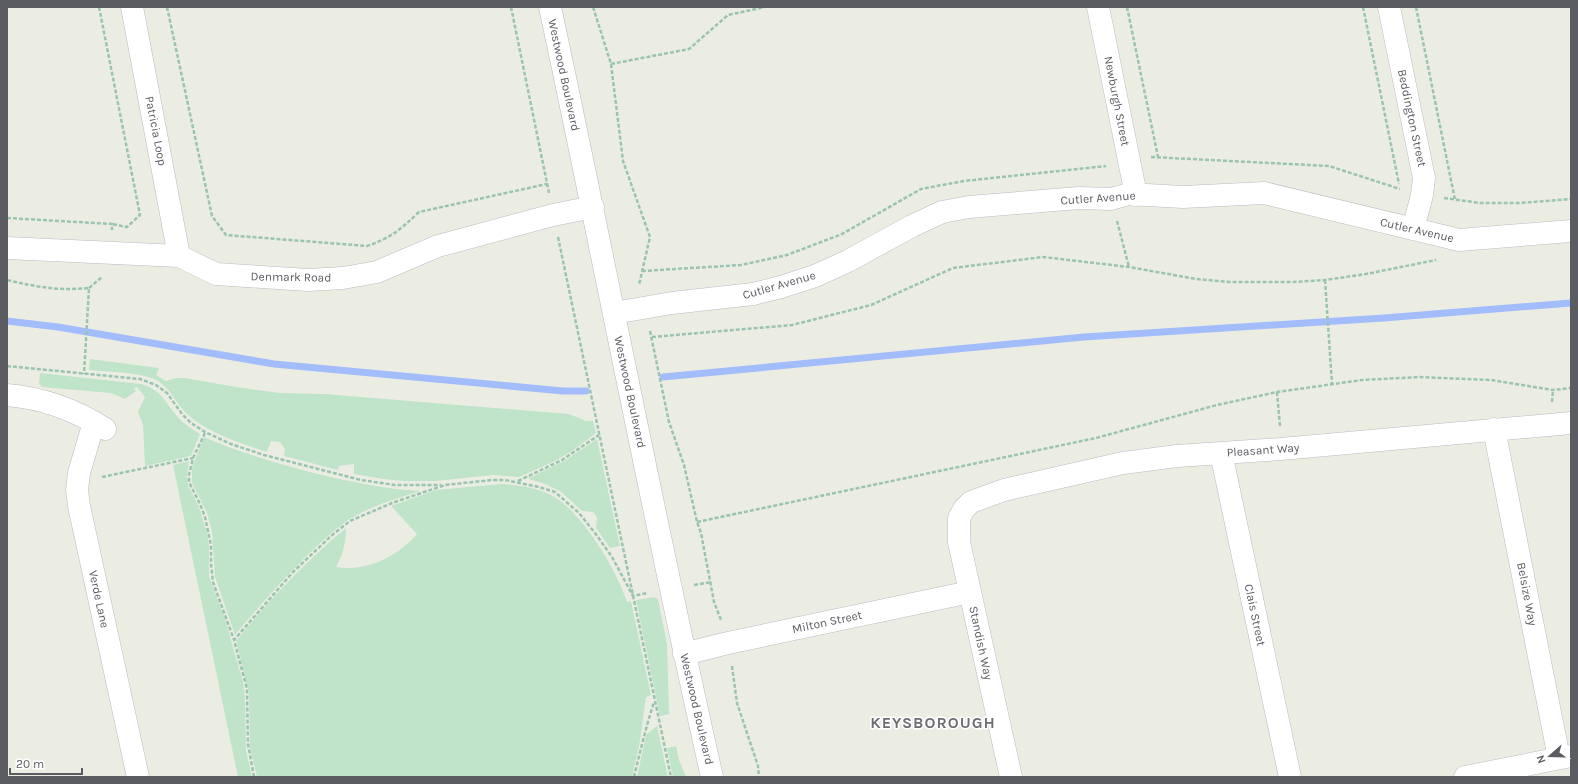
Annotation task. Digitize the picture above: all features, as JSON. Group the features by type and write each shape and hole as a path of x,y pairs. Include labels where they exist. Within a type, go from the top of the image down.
{"street":[{"name":"Patricia Loop","path":"132,7 180,256"},
{"name":"Westwood Boulevard","path":"550,7 593,207 684,654 712,777"},
{"name":"Newburgh Street","path":"1098,7 1136,194"},
{"name":"Beddington Street","path":"1389,7 1424,178 1422,195 1413,229"},
{"name":"Cutler Avenue","path":"614,313 644,307 753,294 781,287 815,276 848,261 912,226 942,212 969,207 1000,204 1079,198 1110,199 1129,194 1183,197 1264,193 1459,240 1571,231"},
{"name":"Denmark Road","path":"7,248 180,256 216,274 308,280 343,278 377,272 438,246 553,215 593,207"},
{"name":"Verde Lane","path":"7,395 55,403 99,426 79,473 77,490 79,506 138,777"},
{"name":"Pleasant Way","path":"964,510 972,502 1004,490 1123,463 1177,456 1281,449 1571,423"},
{"name":"Belsize Way","path":"1494,429 1565,757"},
{"name":"Clais Street","path":"1221,453 1290,777"},
{"name":"Standish Way","path":"964,510 959,518 958,531 1011,777"},
{"name":"Milton Street","path":"684,654 728,643 970,592"},
{"path":"1465,777 1565,757"}],"path":[{"path":"7,218 127,226 140,215 99,7"},
{"path":"167,7 212,216 226,235 367,246 384,240 404,226 419,212 547,184"},
{"path":"511,7 671,777"},
{"path":"593,7 611,64 623,161 650,237 639,287 652,337 669,422 684,465 697,522 701,532 714,602 728,643 737,703 758,766 759,777"},
{"path":"611,64 689,50 728,15 765,7"},
{"path":"1127,7 1158,157"},
{"path":"1363,7 1400,189"},
{"path":"1416,7 1455,200"},
{"path":"642,271 741,265 787,255 842,234 921,189 964,181 1106,167 1150,156 1329,166 1422,195 1480,204 1571,199"},
{"path":"1104,159 1106,167"},
{"path":"1110,199 1129,267"},
{"path":"112,224 112,253"},
{"path":"652,337 792,325 871,305 953,268 1043,257 1129,267 1196,279 1230,282 1292,282 1326,280 1366,274 1442,259"},
{"path":"7,280 51,289 68,290 89,288 84,374"},
{"path":"1326,280 1332,384"},
{"path":"7,366 140,379 156,385 167,394 191,423 205,432 231,444 264,456 361,480 395,485 445,485 492,480 517,481 555,492 579,513 595,533 612,557 633,596"},
{"path":"697,522 1096,438 1217,405 1277,392 1362,380 1420,377 1491,380 1553,390 1571,388"},
{"path":"1277,392 1281,449"},
{"path":"205,432 193,458 189,482 200,504 207,524 211,545 213,582 234,640 247,689 248,744 254,777"},
{"path":"517,481 562,460 599,435"},
{"path":"79,473 92,479 193,458"},
{"path":"234,640 293,572 330,536 350,522 392,503 445,485"},
{"path":"634,777 643,744 645,728 655,701"}],"green space":[{"path":"90,359 159,368 156,375 166,381 176,378 185,378 280,393 325,394 569,414 586,421 593,421 596,433 572,451 553,462 519,477 493,475 435,481 383,479 354,474 354,464 339,466 338,470 284,456 285,449 280,442 271,441 267,452 224,437 195,421 179,405 169,391 156,380 141,375 89,370"},
{"path":"40,373 148,386 162,396 181,420 200,434 191,456 145,466 143,425 138,412 145,397 137,387 134,388 136,391 125,399 111,393 42,387 39,383"},
{"path":"204,437 260,458 318,474 369,485 420,491 365,511 342,525 318,545 296,567 235,635 215,577 212,532 207,513 192,483 192,468"},
{"path":"597,439 620,546 610,548 596,528 597,517 593,512 582,511 560,491 529,479 564,461"},
{"path":"189,461 187,477 188,485 199,507 207,533 209,546 209,576 225,619 243,682 245,697 246,750 252,777 238,777 173,465"},
{"path":"501,484 532,488 549,494 561,502 585,526 596,541 615,573 627,602 631,601 651,695 646,697 640,741 632,777 257,777 250,748 249,693 236,641 274,596 346,528 344,548 336,567 348,568 370,565 391,556 400,550 417,534 391,506 436,490"},
{"path":"654,597 658,599 667,644 669,714 660,716 636,600"},
{"path":"657,726 668,777 637,777 646,735"},
{"path":"676,746 679,760 686,777 673,777 667,748"}],"waterway":[{"path":"663,377 1084,337 1384,318 1571,303"},
{"path":"7,321 58,327 274,364 563,391 586,391"}],"district":[{"name":"KEYSBOROUGH","path":"933,722"}]}
